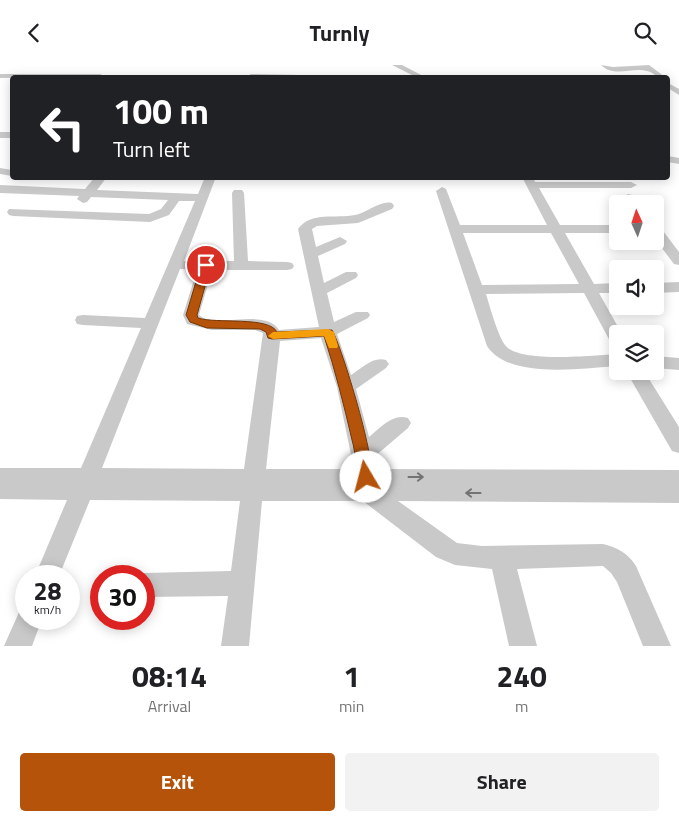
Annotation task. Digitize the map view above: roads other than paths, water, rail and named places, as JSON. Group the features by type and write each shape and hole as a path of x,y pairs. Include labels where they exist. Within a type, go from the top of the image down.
{"street":[{"path":"396,65 416,75"},
{"path":"605,65 611,69 643,66 658,75"},
{"path":"643,66 654,75"},
{"path":"20,186 32,180"},
{"path":"70,215 100,180"},
{"path":"52,565 210,180"},
{"path":"609,325 529,181 631,185"},
{"path":"0,189 20,186 89,193 202,198"},
{"path":"442,191 457,229 496,346 512,358 530,361 609,360"},
{"path":"238,193 241,265"},
{"path":"13,212 150,218 164,212 176,197"},
{"path":"388,206 358,219 309,224 305,229 328,332 346,387 363,454 367,485 445,549 455,554 466,557 603,555 611,557 623,567 657,646"},
{"path":"457,229 609,229"},
{"path":"310,255 340,241"},
{"path":"664,242 679,261"},
{"path":"174,265 287,266"},
{"path":"206,265 191,315 193,320 207,325 262,326 271,330 272,336 235,646"},
{"path":"320,291 351,275"},
{"path":"664,288 679,287"},
{"path":"477,290 609,288"},
{"path":"272,336 328,332 362,315"},
{"path":"83,320 151,323"},
{"path":"664,363 679,364"},
{"path":"346,387 380,364"},
{"path":"640,380 679,445"},
{"path":"363,454 401,423"},
{"path":"0,477 85,484 253,485 367,485 679,479"},
{"path":"0,490 85,484"},
{"path":"367,485 679,493"},
{"path":"502,557 523,646"},
{"path":"155,585 242,583"},
{"path":"18,646 25,630"}]}
